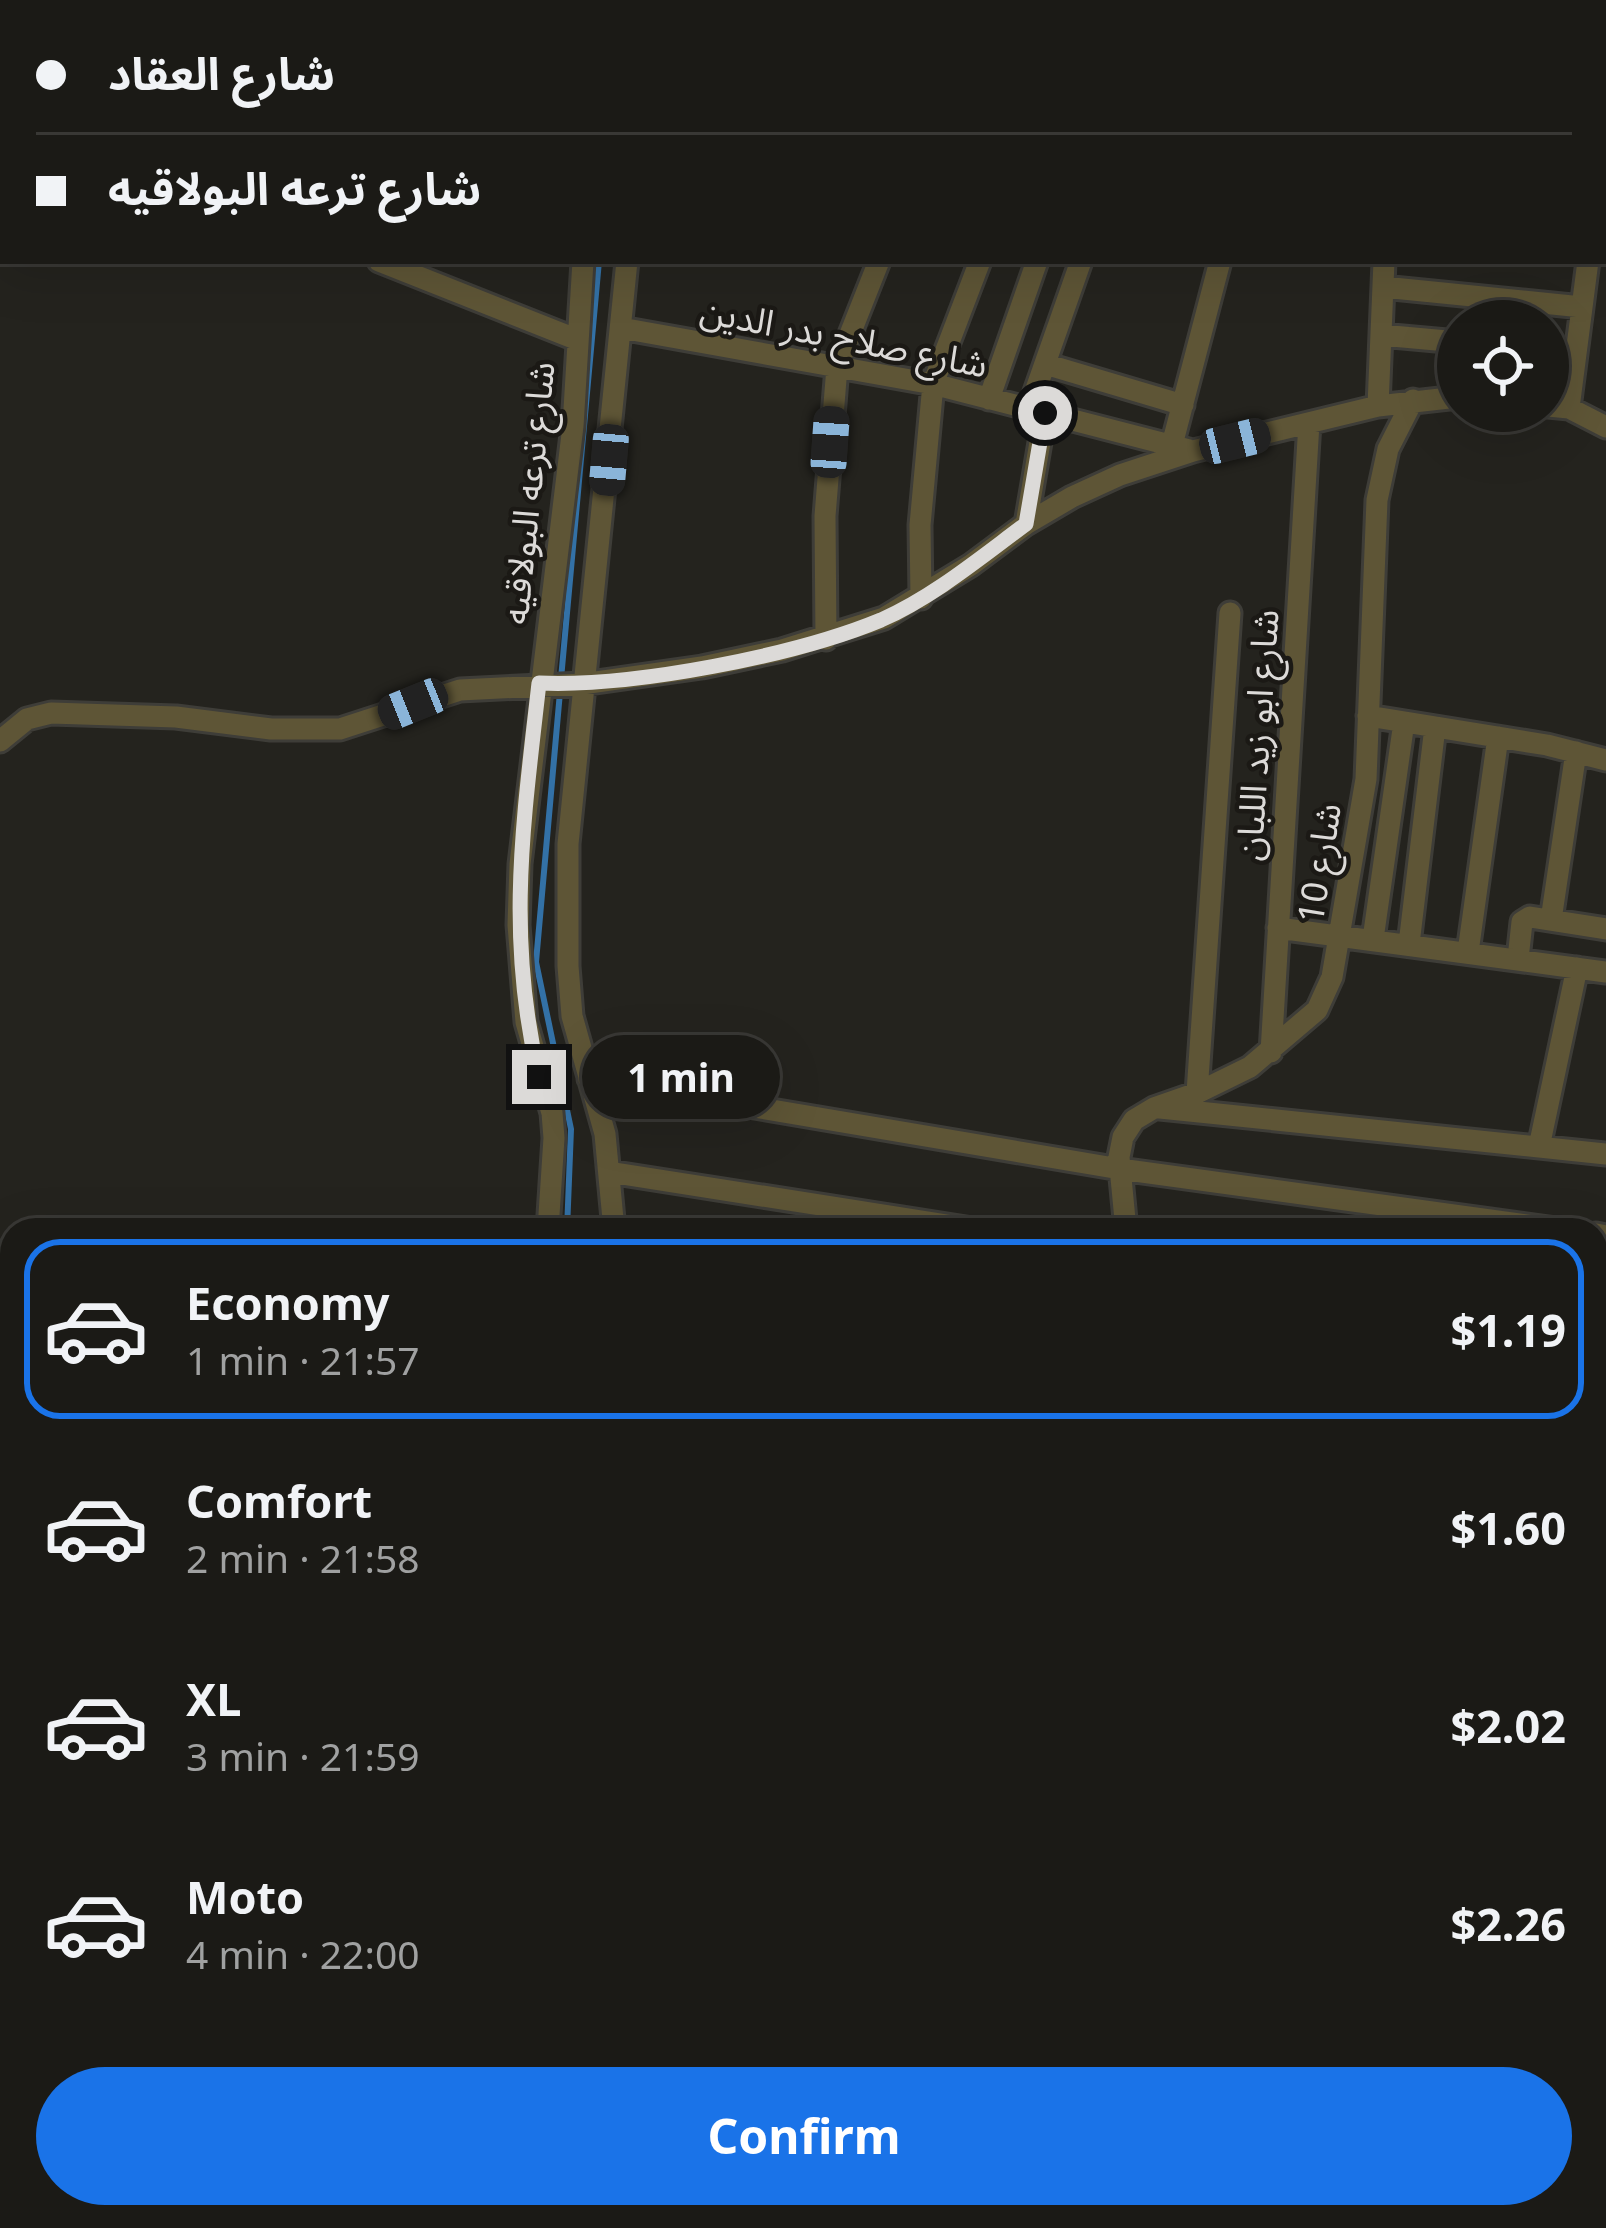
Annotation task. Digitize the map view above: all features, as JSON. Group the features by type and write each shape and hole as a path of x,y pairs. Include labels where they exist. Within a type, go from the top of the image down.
{"street":[{"path":"387,264 578,340"},
{"name":"شارع ترعه البولاقيه","path":"549,1218 555,1173 551,1113 526,1022 518,925 520,864 573,426 584,264"},
{"name":"شارع ترعه البولاقيه","path":"613,1218 605,1134 572,1016 568,844 578,684 627,264"},
{"path":"826,639 826,500 837,367 878,264"},
{"path":"921,598 920,525 933,384 979,264"},
{"path":"988,399 1036,264"},
{"path":"1026,524 1045,364 1080,264"},
{"path":"1183,448 1183,405 1219,264"},
{"path":"1378,406 1384,264"},
{"path":"1569,361 1588,264"},
{"path":"1383,286 1582,307"},
{"name":"شارع صلاح بدر الدين","path":"621,328 933,384 1183,448"},
{"path":"1381,335 1437,341"},
{"path":"1045,364 1183,405"},
{"path":"0,741 26,719 66,713 176,717 271,729 340,729 435,695 578,684 702,667 826,639 884,618 921,598 1026,524 1104,482 1183,448 1378,406 1437,398"},
{"name":"شارع 10","path":"1154,1108 1197,1093 1271,1052 1317,1010 1332,977 1361,825 1377,500 1388,449 1413,400"},
{"path":"1569,412 1606,427"},
{"name":"شارع ابو زيد اللبان","path":"1271,1052 1309,423"},
{"path":"1197,1093 1230,614"},
{"path":"1369,716 1606,760"},
{"path":"1373,940 1404,722"},
{"path":"1409,944 1435,727"},
{"path":"1468,952 1498,737"},
{"path":"1551,920 1576,752"},
{"path":"1518,959 1522,922 1531,917 1606,928"},
{"path":"1278,928 1606,972"},
{"path":"1539,1147 1577,968"},
{"path":"590,1078 1120,1169 1477,1218"},
{"path":"1125,1218 1120,1169 1123,1137 1134,1120 1154,1108 1606,1154"},
{"path":"609,1172 902,1218"}],"waterway":[{"path":"561,679 599,264"},
{"path":"560,692 536,962 571,1129 567,1218"}],"route":[{"path":"539,1077 526,1022 518,925 539,683 582,684 702,667 826,639 884,618 971,565 1026,524 1045,413"}]}
